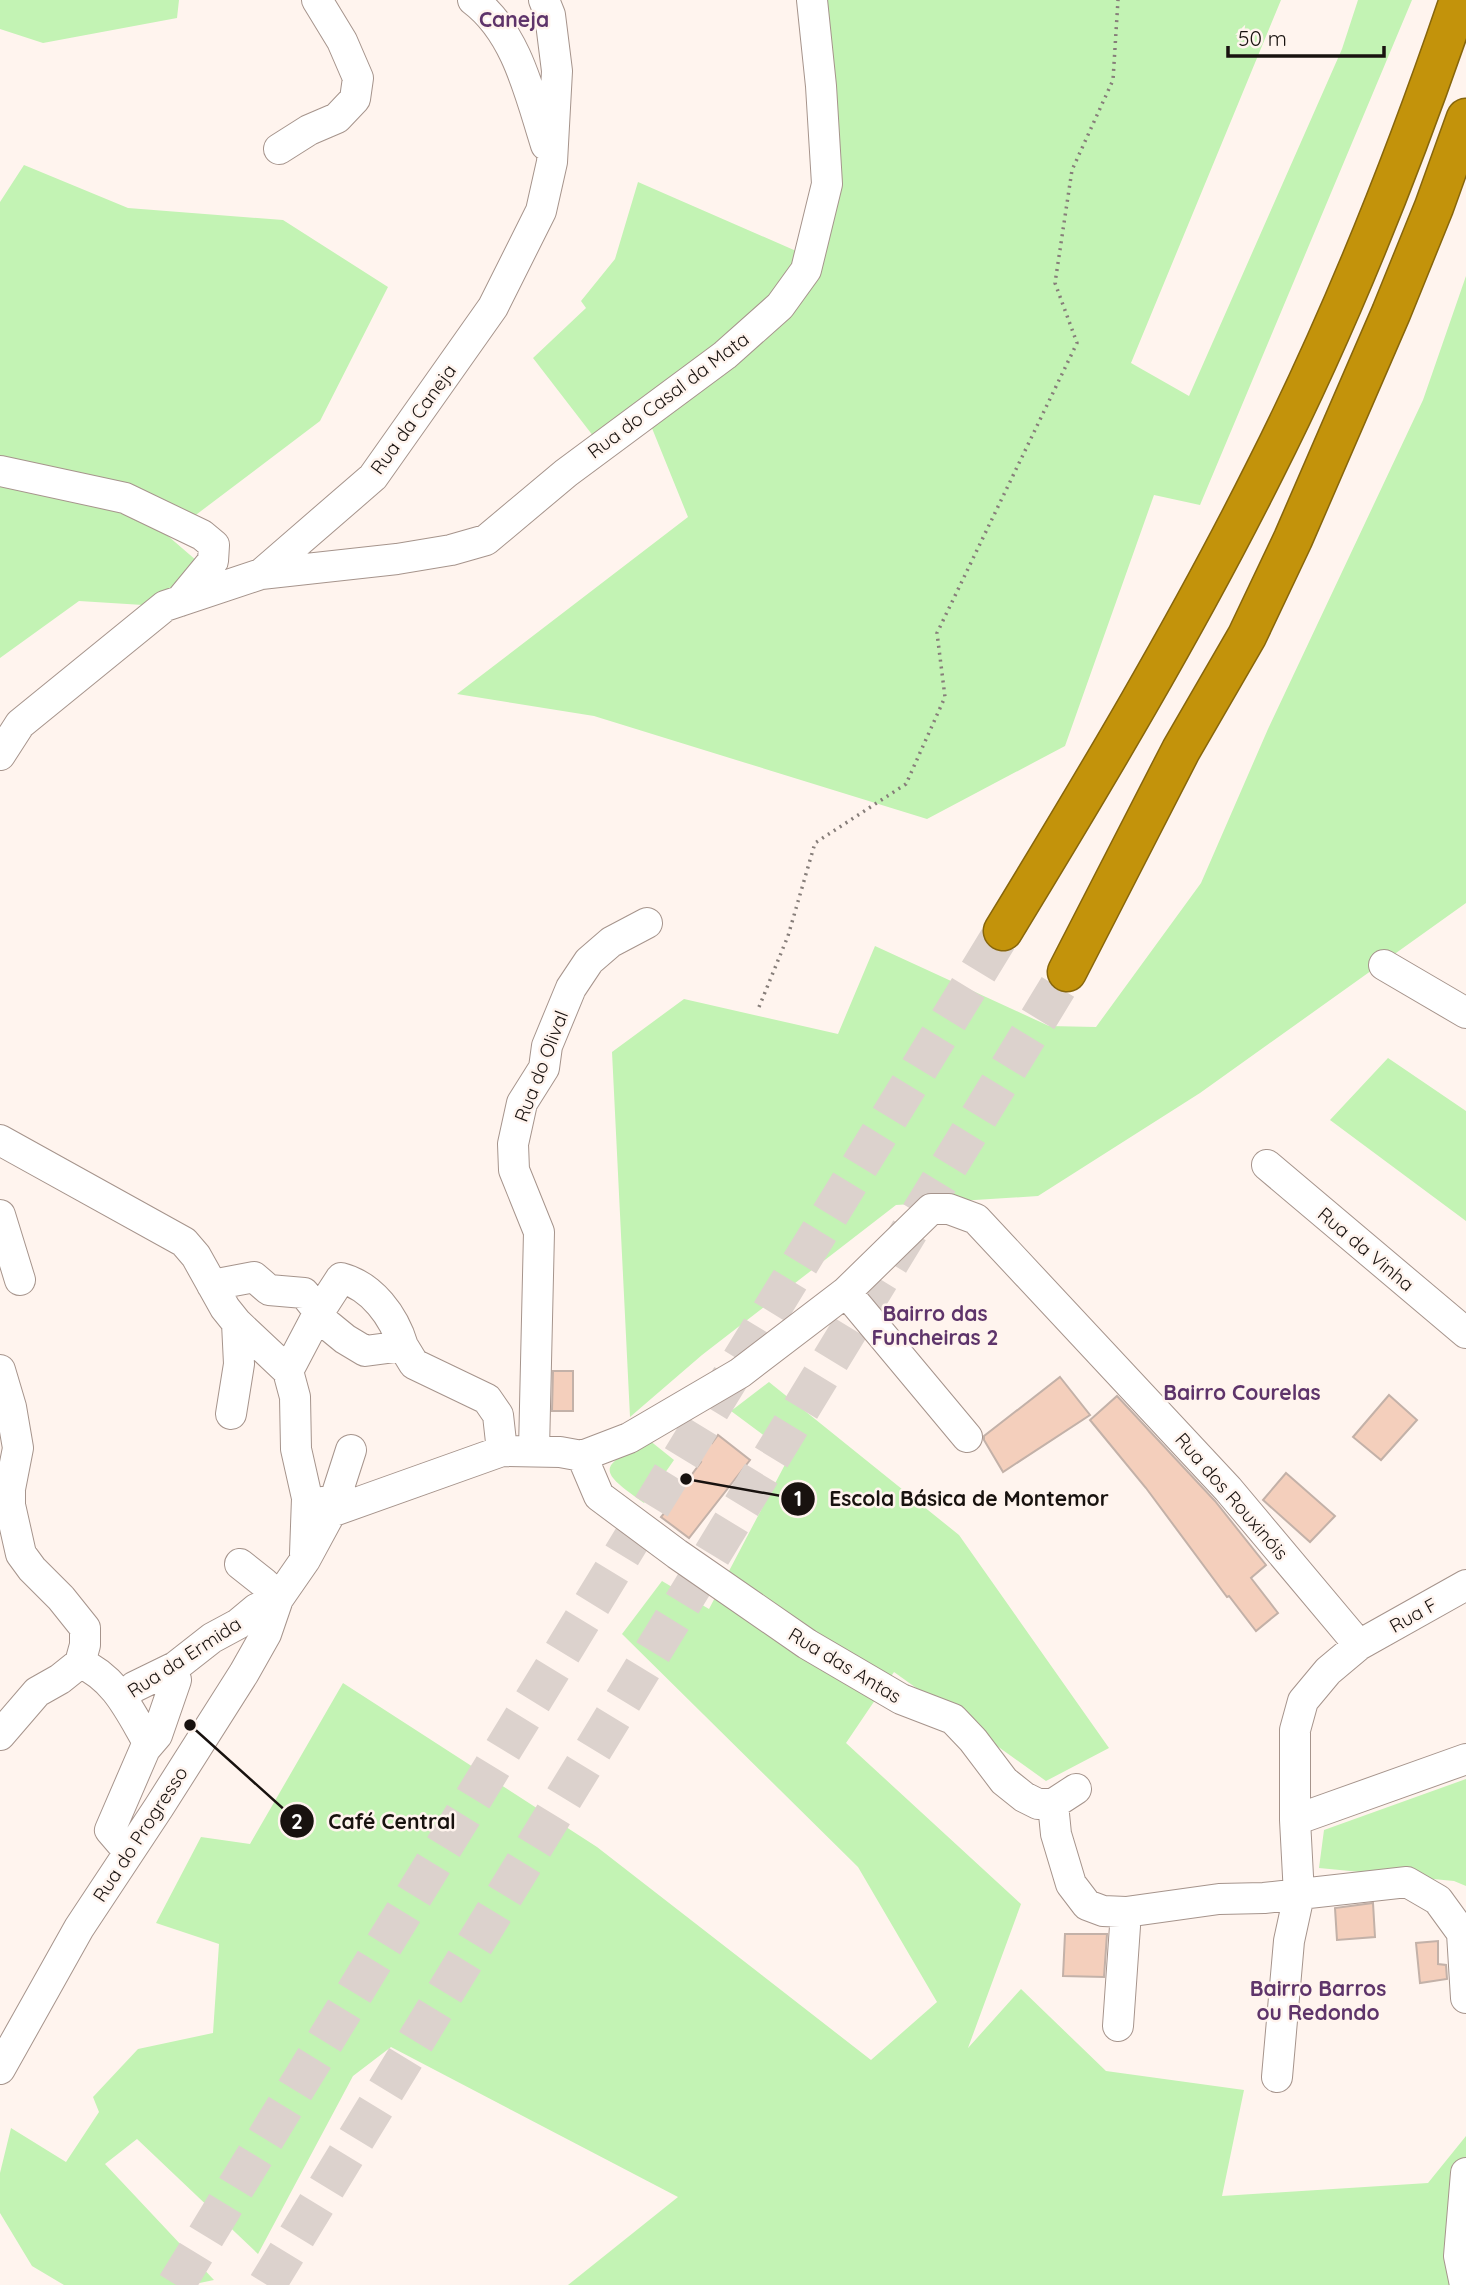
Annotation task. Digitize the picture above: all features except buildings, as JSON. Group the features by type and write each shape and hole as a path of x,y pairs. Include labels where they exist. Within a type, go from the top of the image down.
{"highway":[{"path":"1003,931 1153,679 1266,470 1382,215 1417,123 1458,0"},
{"path":"1067,972 1181,750 1247,636 1293,539 1406,278 1466,118"},
{"path":"1166,782 1220,711 1277,624 1320,535 1466,194"}],"street":[{"path":"279,149 309,130 337,118 355,99 358,78 342,41 317,0"},
{"path":"472,0 486,10 513,50 552,162"},
{"name":"Rua da Caneja","path":"0,755 20,724 166,606 261,574 373,477 493,307 541,211 552,162 556,71 550,15 544,0"},
{"name":"Rua do Casal da Mata","path":"261,574 397,559 451,550 486,540 566,473 725,355 780,306 806,270 827,184 812,0"},
{"path":"0,471 125,498 202,535 214,545 213,561 180,601"},
{"name":"Rua do Olival","path":"534,1450 539,1232 514,1170 513,1144 522,1103 544,1068 547,1046 571,988 589,961 611,942 646,923"},
{"path":"1384,965 1466,1013"},
{"path":"0,1140 184,1242 196,1256 237,1324 288,1371 295,1397 296,1449 307,1498 305,1560"},
{"name":"Rua da Vinha","path":"1267,1165 1466,1333"},
{"name":"Rua dos Rouxinóis","path":"846,1292 931,1209 949,1209 976,1219 1228,1489 1359,1645"},
{"path":"0,1215 20,1280"},
{"path":"212,1285 254,1277 269,1290 304,1293 323,1321 365,1351 403,1346"},
{"path":"288,1371 319,1312 341,1278 351,1280 363,1286 376,1299 397,1326 403,1346 414,1364 487,1399 498,1415 502,1451"},
{"path":"331,1513 502,1451 534,1450 582,1456 629,1438 740,1373 846,1292 967,1437"},
{"path":"231,1414 239,1364 237,1324"},
{"path":"0,1370 11,1407 18,1448 10,1489 10,1505 21,1555 61,1598 85,1629 85,1645 80,1663 37,1692 0,1735"},
{"path":"240,1564 264,1583 278,1599 305,1560 331,1513 351,1450"},
{"name":"Rua das Antas","path":"582,1456 598,1496 677,1554 807,1644 901,1699 953,1719 973,1740 1004,1781 1038,1804 1065,1796 1056,1834 1072,1884 1087,1905 1102,1911 1126,1912"},
{"path":"302,1479 331,1513"},
{"name":"Rua F","path":"1277,2077 1289,1941 1299,1895 1294,1730 1303,1701 1328,1671 1359,1645 1466,1585"},
{"name":"Rua da Ermida","path":"80,1663 97,1671 121,1698 134,1688 170,1670 256,1609 278,1599"},
{"name":"Rua do Progresso","path":"0,2069 79,1928 244,1673 266,1634 278,1599"},
{"path":"128,1851 110,1830 145,1749 157,1735 176,1680 170,1670"},
{"path":"121,1698 149,1745"},
{"path":"1295,1819 1466,1759"},
{"path":"1118,2026 1126,1912 1219,1899 1299,1895 1407,1882 1438,1900 1462,1933 1466,1998"},
{"path":"1465,2285 1459,2256 1466,2173"}],"path":[{"path":"759,1007 788,936 815,843 906,784 945,697 937,633 1077,343 1055,283 1072,170 1113,80 1118,0"}],"green space":[{"path":"0,0 179,0 177,18 43,43 0,29"},
{"path":"802,0 1281,0 1131,363 1189,396 1342,49 1358,0 1412,0 1200,505 1154,495 1065,746 927,819 594,716 457,694 688,517 643,406 597,441 533,358 586,308 581,301 615,259 638,182 803,254 820,171"},
{"path":"24,165 128,208 283,220 388,287 320,421 168,536 204,567 143,605 79,601 0,658 0,202"},
{"path":"1466,276 1466,903 1200,1093 1038,1196 896,1205 702,1355 630,1417 612,1052 684,999 838,1034 875,946 1049,1026 1096,1027 1201,883 1268,729 1423,400"},
{"path":"1388,1058 1466,1111 1466,1221 1330,1120"},
{"path":"769,1382 959,1535 1109,1748 1046,1781 894,1672 846,1743 1021,1904 968,2048 1021,1989 1106,2071 1244,2090 1222,2196 1428,2183 1466,2136 1466,2285 568,2285 678,2197 391,2047 353,2076 258,2254 137,2139 105,2164 214,2280 190,2285 64,2285 32,2266 0,2213 0,2173 11,2128 66,2162 99,2112 93,2097 138,2049 213,2033 219,1944 156,1923 201,1837 250,1844 343,1683 597,1847 871,2060 937,2002 858,1867 622,1634 662,1581 709,1609 790,1455 731,1411"},
{"path":"649,1440 674,1460 644,1503 617,1483 610,1469 621,1456"},
{"path":"1466,1779 1466,1886 1454,1881 1319,1868 1324,1830"}],"tunnel":[{"path":"176,2285 1003,931"},
{"path":"267,2285 1067,972"}],"place":[{"name":"Escola Básica de Montemor","path":"686,1479"},
{"name":"Café Central","path":"190,1725"}],"district":[{"name":"Caneja","path":"514,19"},
{"name":"Bairro das Funcheiras 2","path":"935,1325"},
{"name":"Bairro Courelas","path":"1242,1392"},
{"name":"Bairro Barros ou Redondo","path":"1318,2000"}]}
